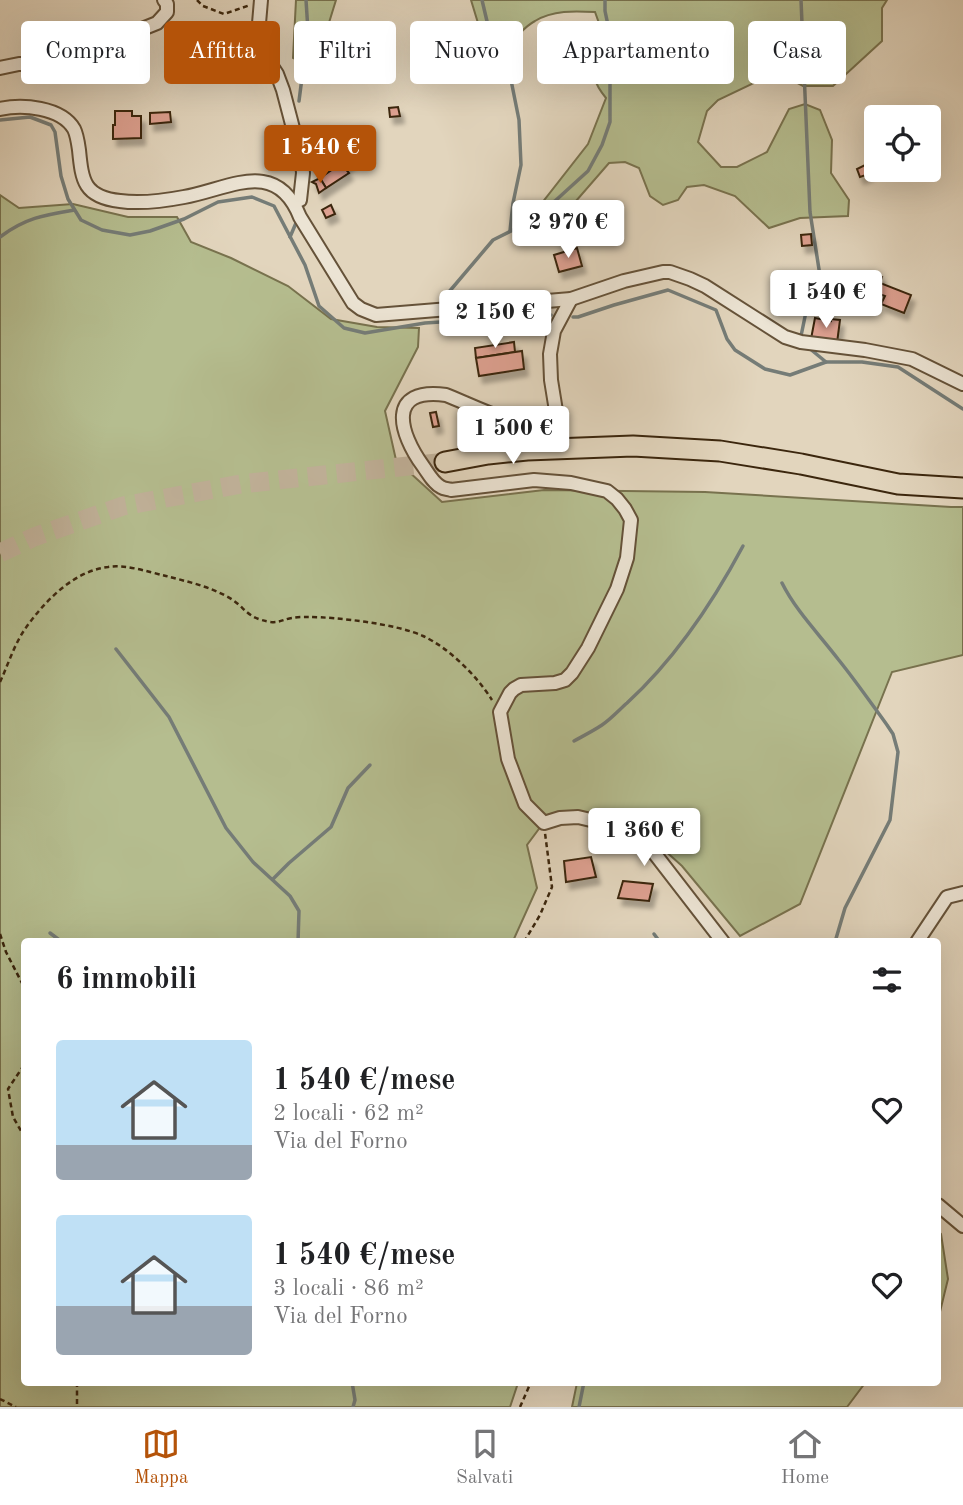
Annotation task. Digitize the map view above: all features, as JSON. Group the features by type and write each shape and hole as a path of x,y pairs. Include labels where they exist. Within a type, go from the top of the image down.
{"highway":[{"path":"445,462 527,450 634,446 720,451 898,484 963,488"}],"street":[{"path":"0,68 19,64 64,64 77,61 104,44 157,23 167,12 164,0"},
{"path":"256,2 258,34 264,54 277,74 283,90 297,154 302,161 301,195 300,200 294,203"},
{"path":"0,109 28,106 49,111 67,121 75,130 85,184 92,193 106,200 139,203 184,197 257,181 277,186 294,203 353,303 368,313 376,315 571,299 624,281 670,272 705,286 785,337 801,342 912,359 963,384"},
{"path":"571,299 554,331 550,354 557,417 554,425 526,426 446,395 433,393 421,394 407,403 403,425 412,451 432,480 441,487 452,490 534,480 571,483 607,491 625,509 631,520 627,558 617,589 588,648 565,680 521,685 510,693 500,712 508,759 525,804 544,823 560,818 578,817 635,836 654,854 720,938"},
{"path":"920,938 947,897 963,893"},
{"path":"941,1208 963,1226"}],"path":[{"path":"197,0 203,6 224,14 256,2"},
{"path":"0,682 24,631 37,614 71,582 84,574 109,566 142,570 210,590 228,597 248,615 259,620 276,623 290,618 310,617 342,620 396,627 423,636 443,648 482,684 500,712"},
{"path":"526,938 552,887 544,823"},
{"path":"0,934 21,982"},
{"path":"21,1070 8,1089 13,1117 21,1131"},
{"path":"77,1386 77,1407"},
{"path":"520,1407 529,1386"},
{"path":"0,1399 16,1407"}],"green space":[{"path":"296,0 336,0 330,21 295,21"},
{"path":"471,0 887,0 882,8 882,41 846,74 846,21 748,21 748,84 752,84 718,100 707,111 698,142 721,167 737,167 767,152 789,109 805,104 820,110 832,140 831,173 849,200 848,216 800,218 769,228 735,196 704,185 687,187 678,200 663,205 650,196 639,168 625,162 609,163 556,224 540,218 542,203 588,144 606,98 597,84 734,84 734,21 598,21 595,12 572,12 542,17 523,31 523,21 477,21"},
{"path":"799,84 835,84 833,86"},
{"path":"0,195 19,208 73,204 128,217 177,217 191,242 288,286 331,319 377,327 419,328 418,347 385,411 396,460 442,502 544,490 705,492 963,507 963,655 892,672 800,904 740,936 682,866 641,829 598,813 550,814 527,845 537,888 514,938 21,938 21,1386 517,1386 510,1407 0,1407"},
{"path":"941,1234 948,1279 941,1308"},
{"path":"576,1386 863,1386 847,1407 572,1407"}],"building":[{"path":"398,107 400,116 390,117 389,108"},
{"path":"115,111 132,111 132,116 141,116 141,138 113,139"},
{"path":"170,112 171,122 150,124 150,113"},
{"path":"344,151 351,162 344,167 349,173 326,188 320,178 333,169 328,162"},
{"path":"864,166 864,176 860,177 857,169"},
{"path":"320,178 326,188 319,193 316,184 312,182"},
{"path":"331,205 335,214 326,218 322,210"},
{"path":"811,234 812,245 802,246 801,235"},
{"path":"577,248 582,266 559,272 554,255"},
{"path":"872,273 882,277 880,283 911,295 904,313 881,304 885,296 866,289"},
{"path":"815,318 840,320 837,343 811,339"},
{"path":"514,342 515,352 476,358 475,348"},
{"path":"522,351 524,369 479,376 476,358"},
{"path":"436,412 439,426 433,427 430,413"},
{"path":"591,857 596,877 566,882 564,861"},
{"path":"623,881 653,884 649,901 618,898"}],"waterway":[{"path":"299,101 308,31 306,0"},
{"path":"482,0 490,34 511,80 519,120 521,165 510,231"},
{"path":"443,299 493,240 525,224 588,171 602,145 610,122 612,44 605,0"},
{"path":"801,0 810,212 821,282 807,307 801,336"},
{"path":"0,120 30,117 51,125 55,132 61,176 68,199 81,220 102,230 130,235 150,231 184,219 218,202 252,197 274,206 305,265 319,306 344,328 365,333 425,323 551,315"},
{"path":"0,237 35,218 74,210"},
{"path":"290,237 296,223"},
{"path":"573,317 668,290 716,310 727,339 735,350 765,369 790,375 826,362 862,362 898,367 963,409"},
{"path":"809,348 826,362"},
{"path":"574,741 609,720 661,668 705,610 743,546"},
{"path":"782,583 801,613 887,725 893,734 898,752 890,820 845,908 836,938"},
{"path":"116,649 169,717 226,828 253,862 290,896 299,911 298,938"},
{"path":"273,879 331,827 348,788 370,765"},
{"path":"50,933 57,938"},
{"path":"654,934 657,938"},
{"path":"353,1386 355,1400 353,1407"},
{"path":"579,1407 583,1386"}],"tunnel":[{"path":"0,553 34,537 123,506 241,484 445,462"}]}
